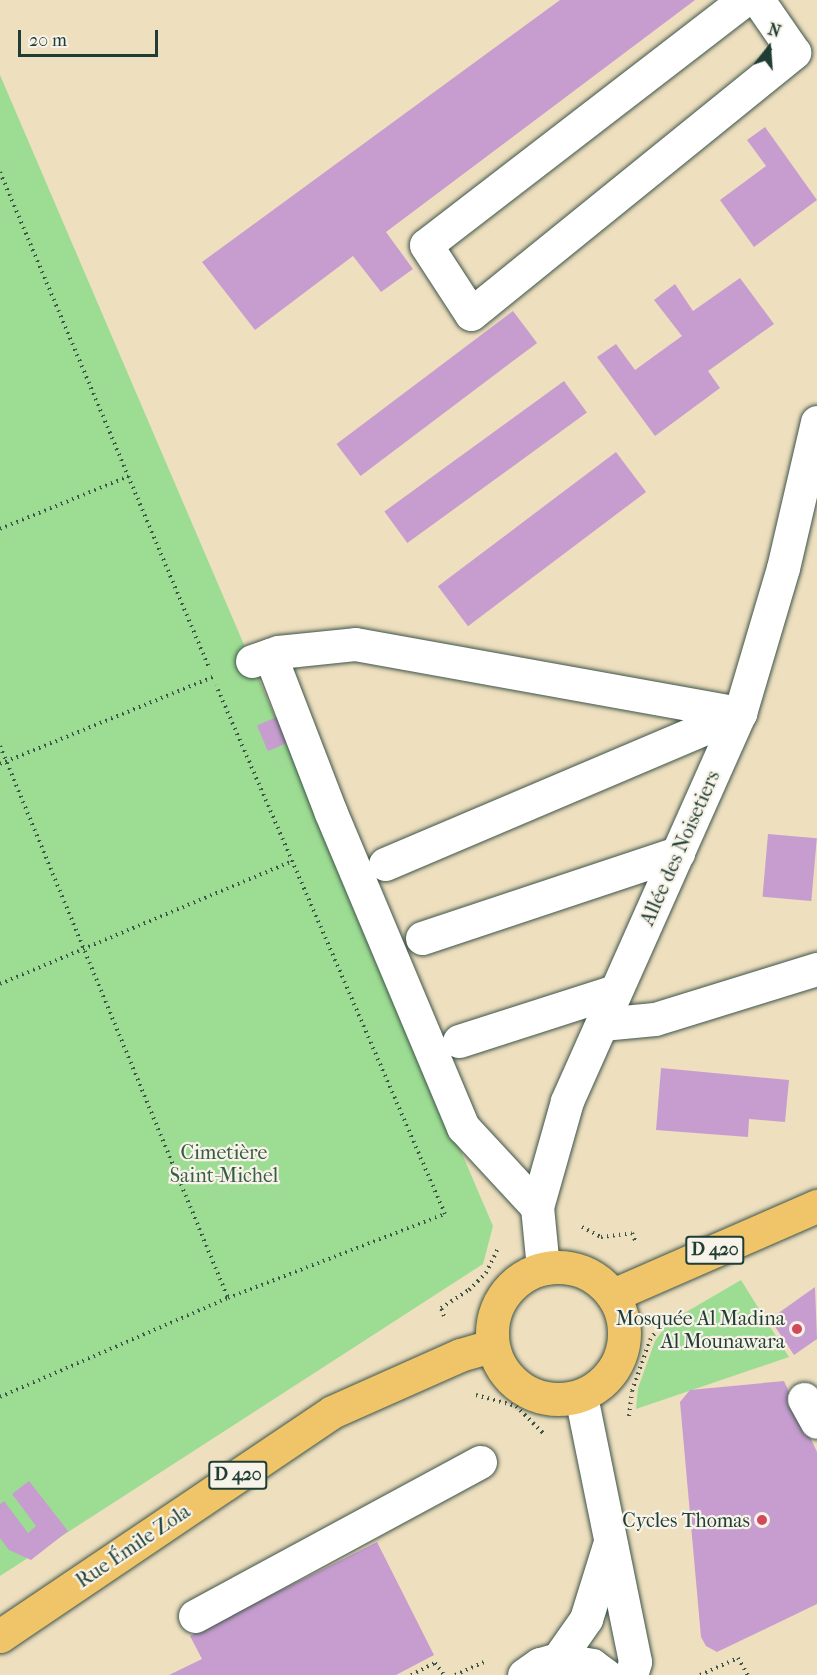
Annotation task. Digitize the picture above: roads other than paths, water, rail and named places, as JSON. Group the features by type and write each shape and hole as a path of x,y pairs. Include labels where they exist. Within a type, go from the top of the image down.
{"main road":[{"name":"D 420","path":"613,1295 817,1206"},
{"path":"563,1266 582,1271 599,1281 613,1295 624,1334 621,1353 612,1371 581,1396 559,1400 536,1396 516,1385 501,1367 492,1346 492,1325 497,1306 508,1288 524,1275 543,1268 563,1266"},
{"name":"Rue Émile Zola","path":"0,1636 332,1412 460,1355 492,1346"}],"street":[{"path":"744,0 426,245 471,314 794,52 758,0"},
{"name":"Allée des Noisetiers","path":"543,1268 537,1207 567,1101 740,713 783,568 817,422"},
{"path":"537,1207 463,1127 331,813 261,658 355,644 740,713"},
{"path":"384,864 740,713"},
{"path":"422,938 678,853"},
{"path":"602,1024 655,1019 817,969"},
{"path":"459,1041 615,992"},
{"path":"581,1396 609,1544 635,1662 631,1675"},
{"path":"195,1616 480,1462"},
{"path":"558,1659 586,1619 609,1544"},
{"path":"524,1675 540,1664 558,1659 591,1665 606,1675"}],"place":[{"name":"Mosquée Al Madina Al Mounawara","path":"797,1329"},
{"name":"Cycles Thomas","path":"762,1520"}],"park label":[{"name":"Cimetière Saint-Michel","path":"224,1164"}]}
